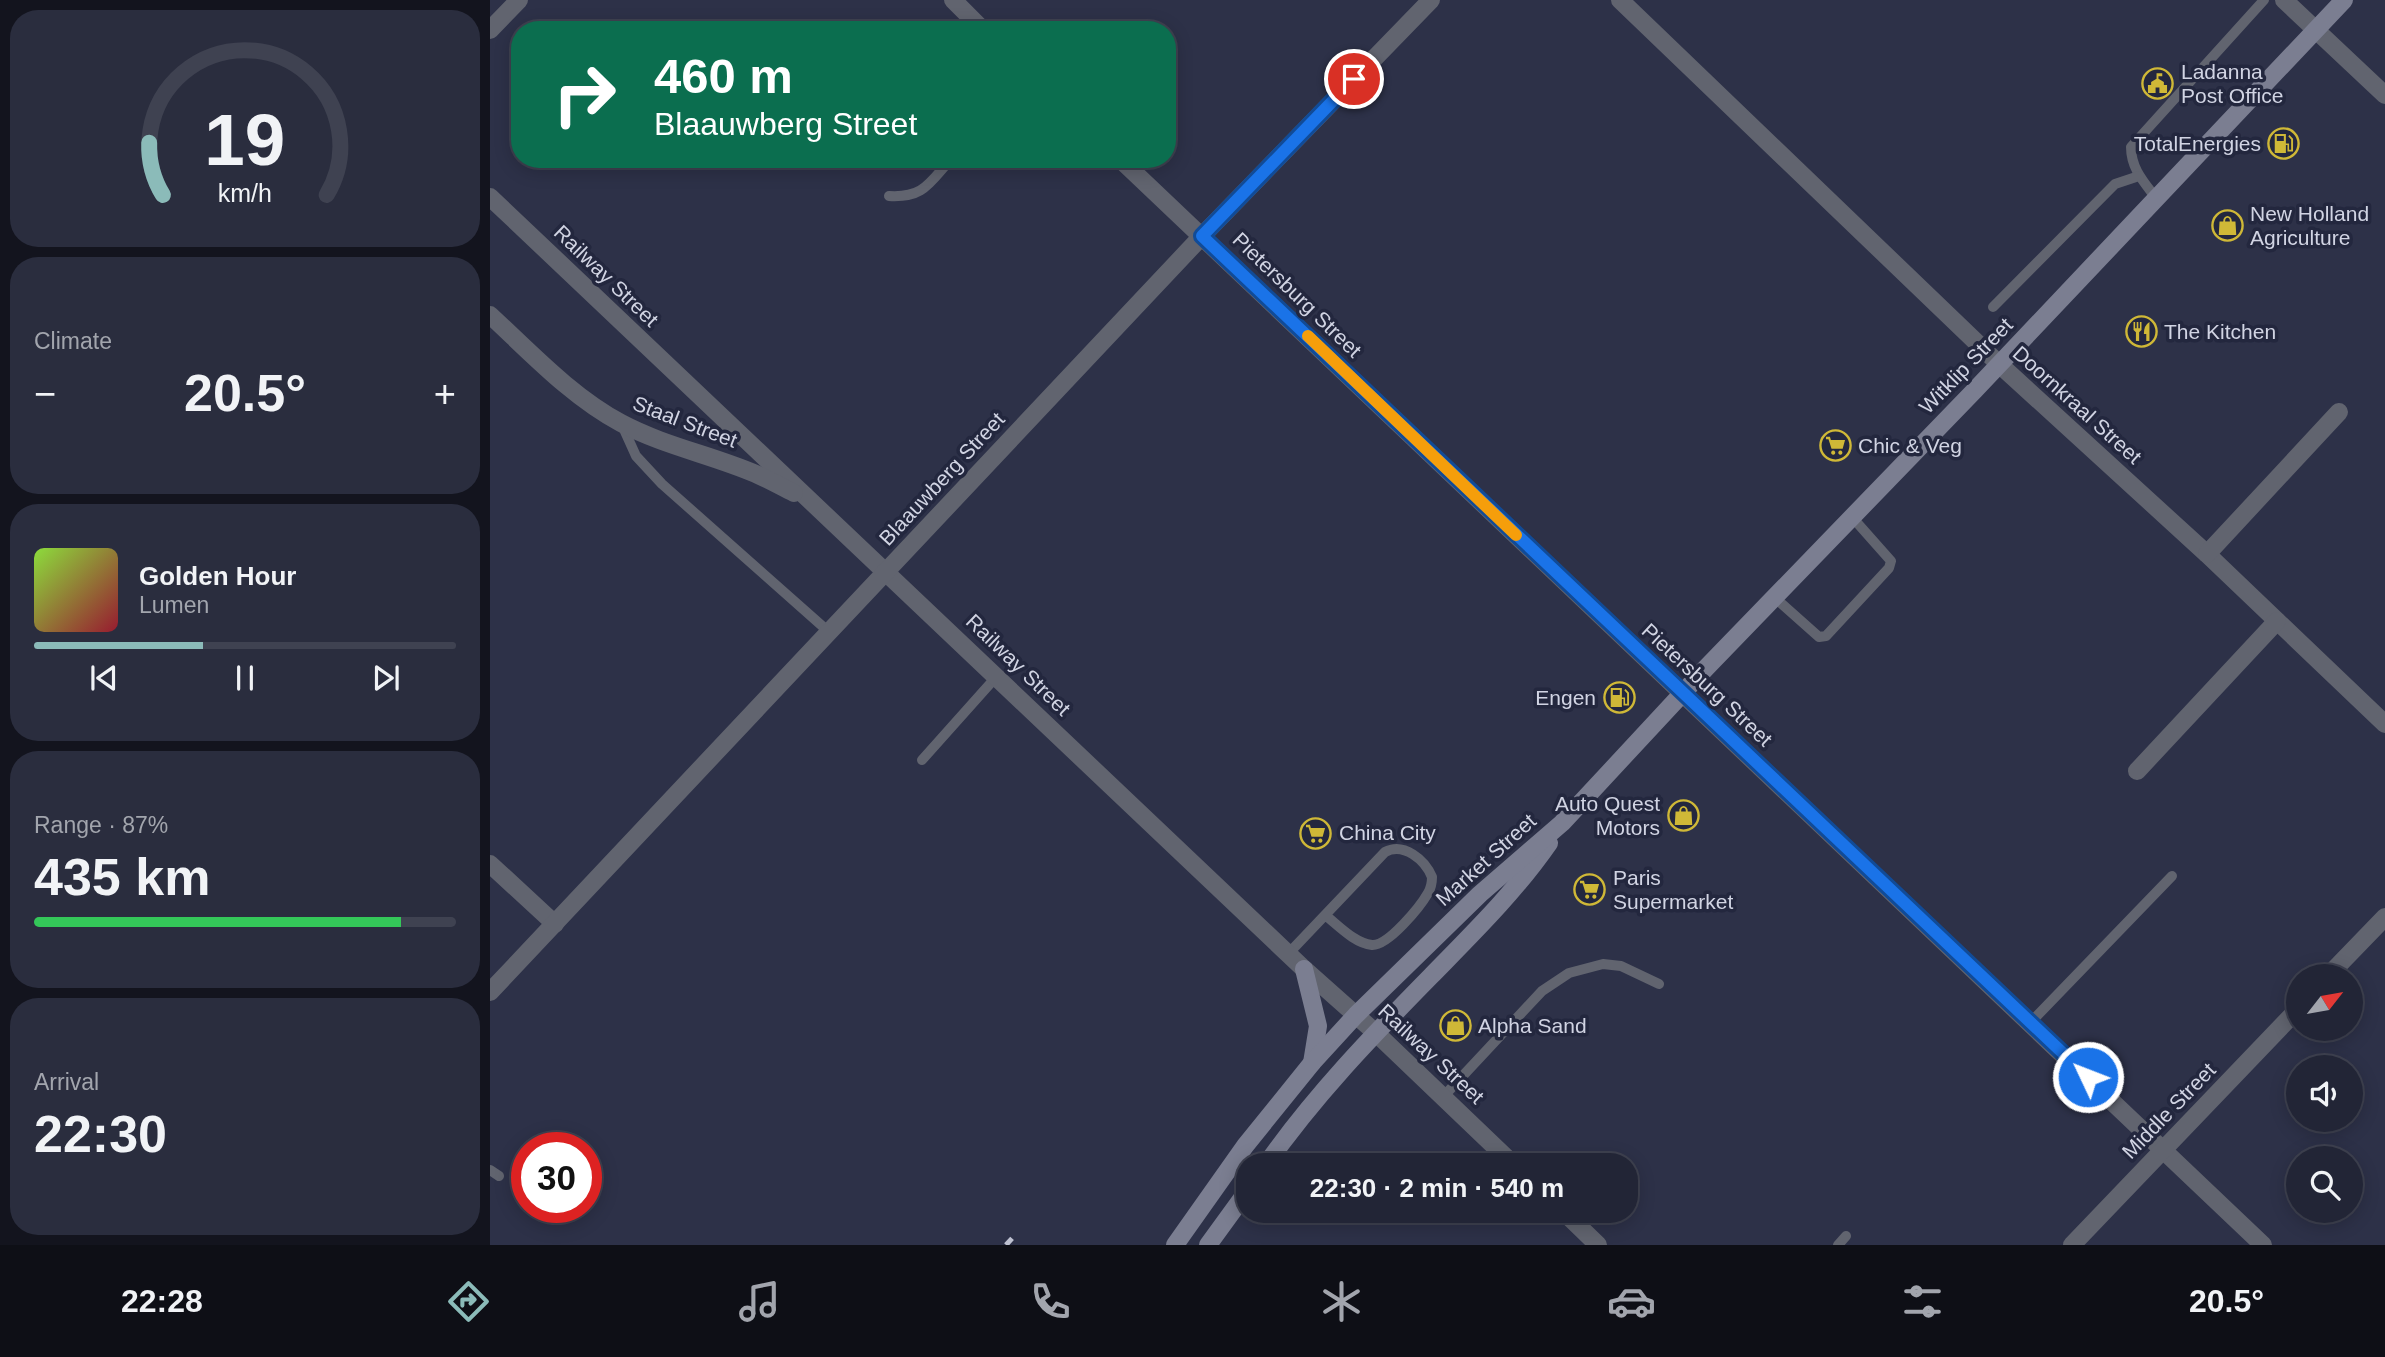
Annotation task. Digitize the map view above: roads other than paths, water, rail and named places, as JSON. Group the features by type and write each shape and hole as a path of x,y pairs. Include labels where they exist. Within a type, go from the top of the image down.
{"main road":[{"name":"Witklip Street","path":"1562,823 2344,0"},
{"name":"Market Street","path":"1175,1245 1245,1146 1312,1063 1356,1015 1480,894 1562,823"},
{"name":"Market Street","path":"1275,1153 1337,1073 1498,907 1530,870 1562,823"},
{"path":"1304,969 1318,1026 1312,1063"},
{"path":"1208,1245 1236,1206"}],"street":[{"path":"490,30 519,0"},
{"path":"953,0 974,21"},
{"name":"Blaauwberg Street","path":"490,992 1202,236 1431,0"},
{"name":"Doornkraal Street","path":"1620,0 1999,364 2207,554 2385,724"},
{"path":"2284,0 2385,95"},
{"name":"Pietersburg Street","path":"1130,168 2263,1245"},
{"name":"Railway Street","path":"490,197 1501,1153"},
{"name":"Staal Street","path":"490,315 570,388 622,424 655,439 756,474 810,501"},
{"path":"2207,554 2339,412"},
{"path":"2137,771 2277,621"},
{"path":"490,864 555,924"},
{"path":"2340,964 2385,917"},
{"name":"Middle Street","path":"2072,1245 2286,1022"},
{"path":"1575,1223 1598,1245"}],"lane":[{"path":"2156,198 2139,176 2131,160 2131,147 2264,0"},
{"path":"889,196 909,197 920,191 942,168"},
{"path":"1993,307 2115,184 2139,176"},
{"path":"622,424 636,456 662,484 829,632"},
{"path":"1774,597 1819,637 1826,635 1889,568 1891,561 1852,517"},
{"path":"922,760 996,676"},
{"path":"1288,954 1325,915 1390,849 1407,850 1423,862 1432,877 1429,892 1392,936 1380,944 1359,941 1325,915"},
{"path":"2031,1022 2172,876"},
{"path":"1443,1097 1542,991 1569,973 1603,964 1621,966 1659,984"},
{"path":"1838,1245 1846,1236"}],"railway":[{"path":"1006,1245 1016,1234"}],"place":[{"name":"Ladanna Post Office","path":"2158,84"},
{"name":"TotalEnergies","path":"2284,144"},
{"name":"New Holland Agriculture","path":"2227,226"},
{"name":"The Kitchen","path":"2141,332"},
{"name":"Chic & Veg","path":"1835,446"},
{"name":"Engen","path":"1619,698"},
{"name":"Auto Quest Motors","path":"1683,816"},
{"name":"China City","path":"1316,833"},
{"name":"Paris Supermarket","path":"1590,890"},
{"name":"Alpha Sand","path":"1455,1026"}]}
